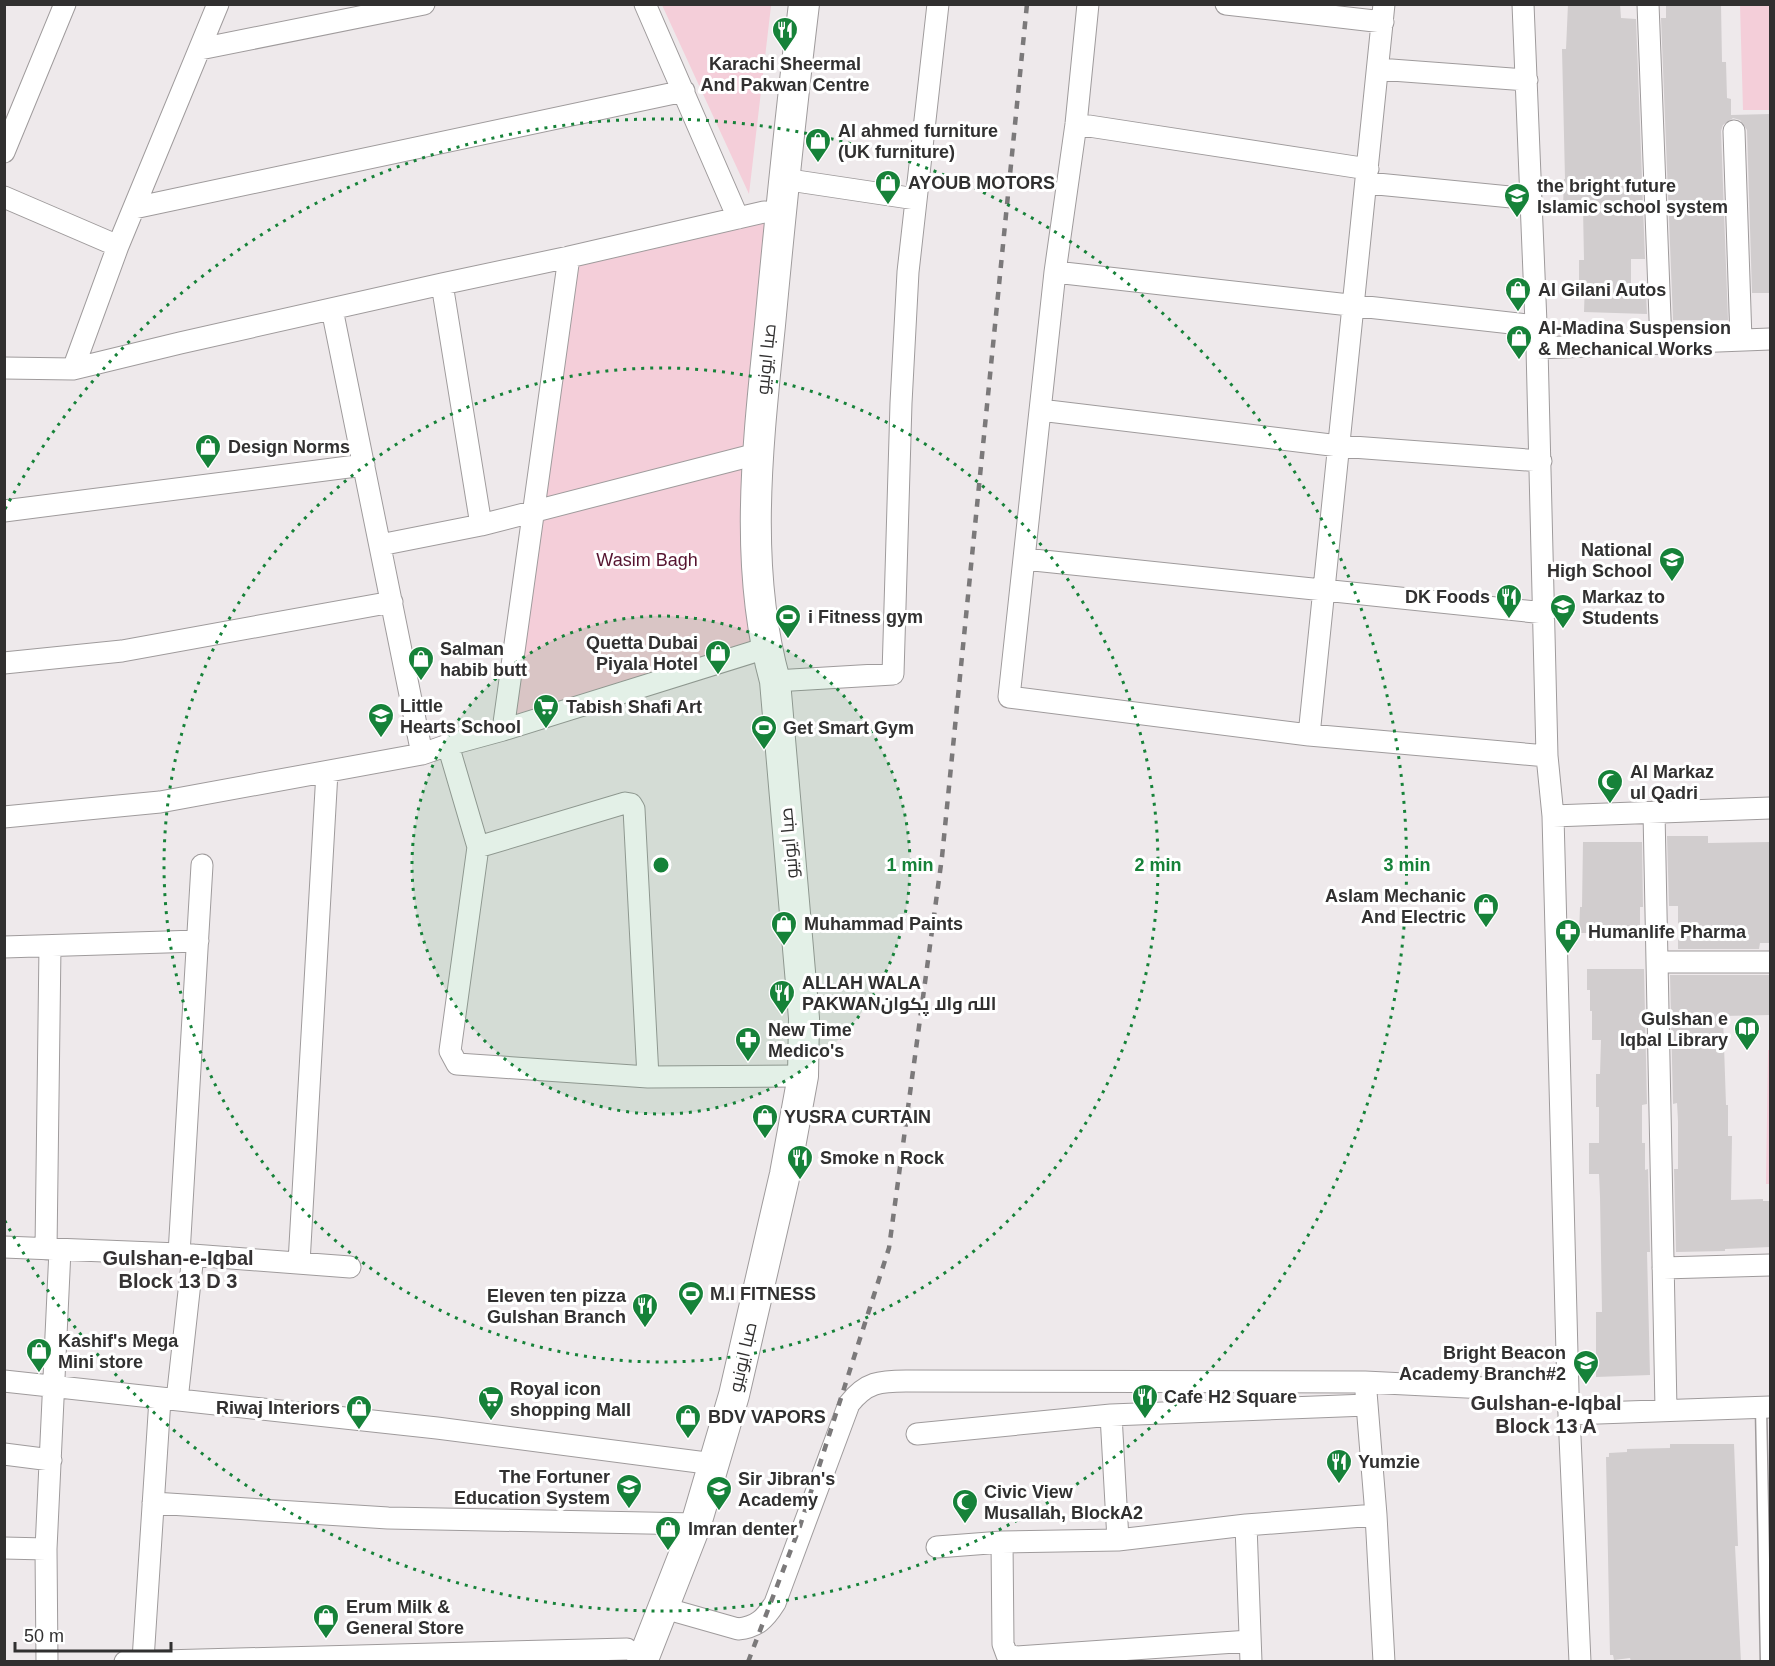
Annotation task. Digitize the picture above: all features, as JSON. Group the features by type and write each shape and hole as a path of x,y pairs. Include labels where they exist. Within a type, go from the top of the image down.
{"main road":[{"name":"صبا ایونیو","path":"629,1657 661,1618 696,1524 714,1464 734,1395 760,1283 785,1174 803,1076 804,1018 775,681 766,648 756,554 757,454 783,179 804,4"}],"street":[{"path":"4,152 65,4"},
{"path":"73,369 118,246 218,4"},
{"path":"200,49 424,4"},
{"path":"645,4 738,218"},
{"path":"775,681 893,674 901,403 908,272 938,4"},
{"path":"1088,4 1076,124 1055,272 1010,697 1309,735 1547,756"},
{"path":"1226,4 1383,13 1309,735"},
{"path":"1524,4 1537,326 1547,756 1553,816 1569,1392 1580,1662"},
{"path":"1648,4 1661,344"},
{"path":"1378,69 1527,80"},
{"path":"134,208 684,91"},
{"path":"1076,124 1367,176 1531,199"},
{"path":"1734,131 1741,340"},
{"path":"783,179 916,199"},
{"path":"4,197 118,246"},
{"path":"4,368 73,369 764,212 780,213"},
{"path":"502,730 569,257"},
{"path":"1055,272 1537,326"},
{"path":"442,284 481,525"},
{"path":"332,309 422,754"},
{"path":"1537,348 1770,339"},
{"path":"1040,410 1339,446 1541,461"},
{"path":"380,545 481,525 757,454"},
{"path":"4,511 364,465"},
{"path":"1024,560 1545,613"},
{"path":"4,663 122,651 392,603"},
{"path":"4,816 160,802 422,754 766,648"},
{"path":"448,745 478,847 450,1052 457,1064 648,1077 803,1076"},
{"path":"299,1263 327,772"},
{"path":"478,847 626,803 631,804 634,809 648,1077"},
{"path":"1553,816 1770,808"},
{"path":"1654,812 1666,1410"},
{"path":"202,865 186,1255 134,1661 629,1657"},
{"path":"4,947 198,941"},
{"path":"47,1662 46,1549 54,1388 50,946"},
{"path":"1656,962 1770,962"},
{"path":"4,1247 186,1255 350,1267"},
{"path":"1663,1268 1770,1265"},
{"path":"4,1381 437,1428 714,1464"},
{"path":"661,1618 738,1629 751,1628 765,1619 775,1603 849,1404 859,1391 886,1381 1365,1382 1569,1392"},
{"path":"1365,1382 1376,1515 1384,1662"},
{"path":"917,1434 1111,1415 1367,1405"},
{"path":"1570,1414 1766,1407"},
{"path":"1111,1415 1118,1540"},
{"path":"4,1454 51,1460"},
{"path":"153,1503 388,1518 696,1524"},
{"path":"937,1547 1002,1542 1118,1540 1376,1515"},
{"path":"1002,1542 1003,1644 1007,1655 1017,1657 1250,1651 1246,1526"},
{"path":"4,1548 46,1549"}],"lane":[{"path":"1766,1407 1766,1662"}],"green space":[{"path":"662,5 771,6 749,194"},
{"path":"1740,5 1770,5 1770,110 1743,110"},
{"name":"Wasim Bagh","path":"780,213 765,640 510,721 569,257"},
{"path":"1768,1050 1770,1050 1770,1184 1766,1184"}],"building":[{"path":"1568,4 1620,4 1621,18 1636,19 1645,259 1631,259 1631,291 1646,291 1647,314 1584,312 1585,282 1579,282 1579,260 1584,260 1583,208 1563,207 1565,179 1562,49 1566,49"},
{"path":"1666,4 1721,4 1722,62 1726,62 1727,98 1731,99 1731,115 1770,114 1770,293 1752,293 1747,130 1740,120 1733,118 1723,125 1721,131 1728,320 1673,320 1661,18 1666,18"},
{"path":"1667,836 1708,836 1708,843 1770,842 1770,943 1760,943 1759,949 1678,949 1678,906 1669,906"},
{"path":"1583,842 1642,842 1643,907 1640,907 1640,933 1579,933 1580,907 1582,907"},
{"path":"1587,969 1644,969 1647,1104 1642,1105 1642,1143 1645,1143 1645,1170 1648,1169 1650,1252 1647,1252 1650,1375 1596,1377 1596,1312 1602,1312 1600,1197 1599,1174 1589,1174 1589,1143 1599,1143 1596,1074 1600,1074 1601,1040 1592,1040 1592,1011 1590,1011 1590,990 1587,990"},
{"path":"1670,975 1770,975 1770,1015 1723,1016 1728,1136 1732,1136 1731,1200 1763,1199 1763,1201 1770,1201 1770,1247 1676,1252 1674,1169 1678,1169 1678,1121 1677,1103 1673,1104"},
{"path":"1670,1444 1734,1444 1738,1546 1735,1546 1741,1662 1631,1662 1630,1658 1614,1660 1613,1655 1610,1655 1606,1457 1609,1457 1609,1453 1627,1452 1627,1449 1670,1448"}],"railway":[{"path":"748,1662 800,1526 889,1248 942,857 1027,4"}],"place":[{"name":"Karachi Sheermal And Pakwan Centre","path":"785,53"},
{"name":"Al ahmed furniture (UK furniture)","path":"818,164"},
{"name":"AYOUB MOTORS","path":"888,206"},
{"name":"the bright future Islamic school system","path":"1517,219"},
{"name":"Al Gilani Autos","path":"1518,313"},
{"name":"Al-Madina Suspension & Mechanical Works","path":"1519,361"},
{"name":"Design Norms","path":"208,470"},
{"name":"National High School","path":"1672,583"},
{"name":"DK Foods","path":"1509,620"},
{"name":"Markaz to Students","path":"1563,630"},
{"name":"i Fitness gym","path":"788,640"},
{"name":"Quetta Dubai Piyala Hotel","path":"718,676"},
{"name":"Salman habib butt","path":"421,682"},
{"name":"Tabish Shafi Art","path":"546,730"},
{"name":"Little Hearts School","path":"381,739"},
{"name":"Get Smart Gym","path":"764,751"},
{"name":"Al Markaz ul Qadri","path":"1610,805"},
{"name":"Aslam Mechanic And Electric","path":"1486,929"},
{"name":"Muhammad Paints","path":"784,947"},
{"name":"Humanlife Pharma","path":"1568,955"},
{"name":"ALLAH WALA PAKWANاللہ والا پکوان","path":"782,1016"},
{"name":"Gulshan e Iqbal Library","path":"1747,1052"},
{"name":"New Time Medico's","path":"748,1063"},
{"name":"YUSRA CURTAIN","path":"765,1140"},
{"name":"Smoke n Rock","path":"800,1181"},
{"name":"M.I FITNESS","path":"691,1317"},
{"name":"Eleven ten pizza Gulshan Branch","path":"645,1329"},
{"name":"Kashif's Mega Mini store","path":"39,1374"},
{"name":"Bright Beacon Academy Branch#2","path":"1586,1386"},
{"name":"Cafe H2 Square","path":"1145,1420"},
{"name":"Royal icon shopping Mall","path":"491,1422"},
{"name":"Riwaj Interiors","path":"359,1431"},
{"name":"BDV VAPORS","path":"688,1440"},
{"name":"Yumzie","path":"1339,1485"},
{"name":"The Fortuner Education System","path":"629,1510"},
{"name":"Sir Jibran's Academy","path":"719,1512"},
{"name":"Civic View Musallah, BlockA2","path":"965,1525"},
{"name":"Imran denter","path":"668,1552"},
{"name":"Erum Milk & General Store","path":"326,1640"}],"district":[{"name":"Gulshan-e-Iqbal Block 13 D 3","path":"178,1270"},
{"name":"Gulshan-e-Iqbal Block 13 A","path":"1546,1414"}]}
